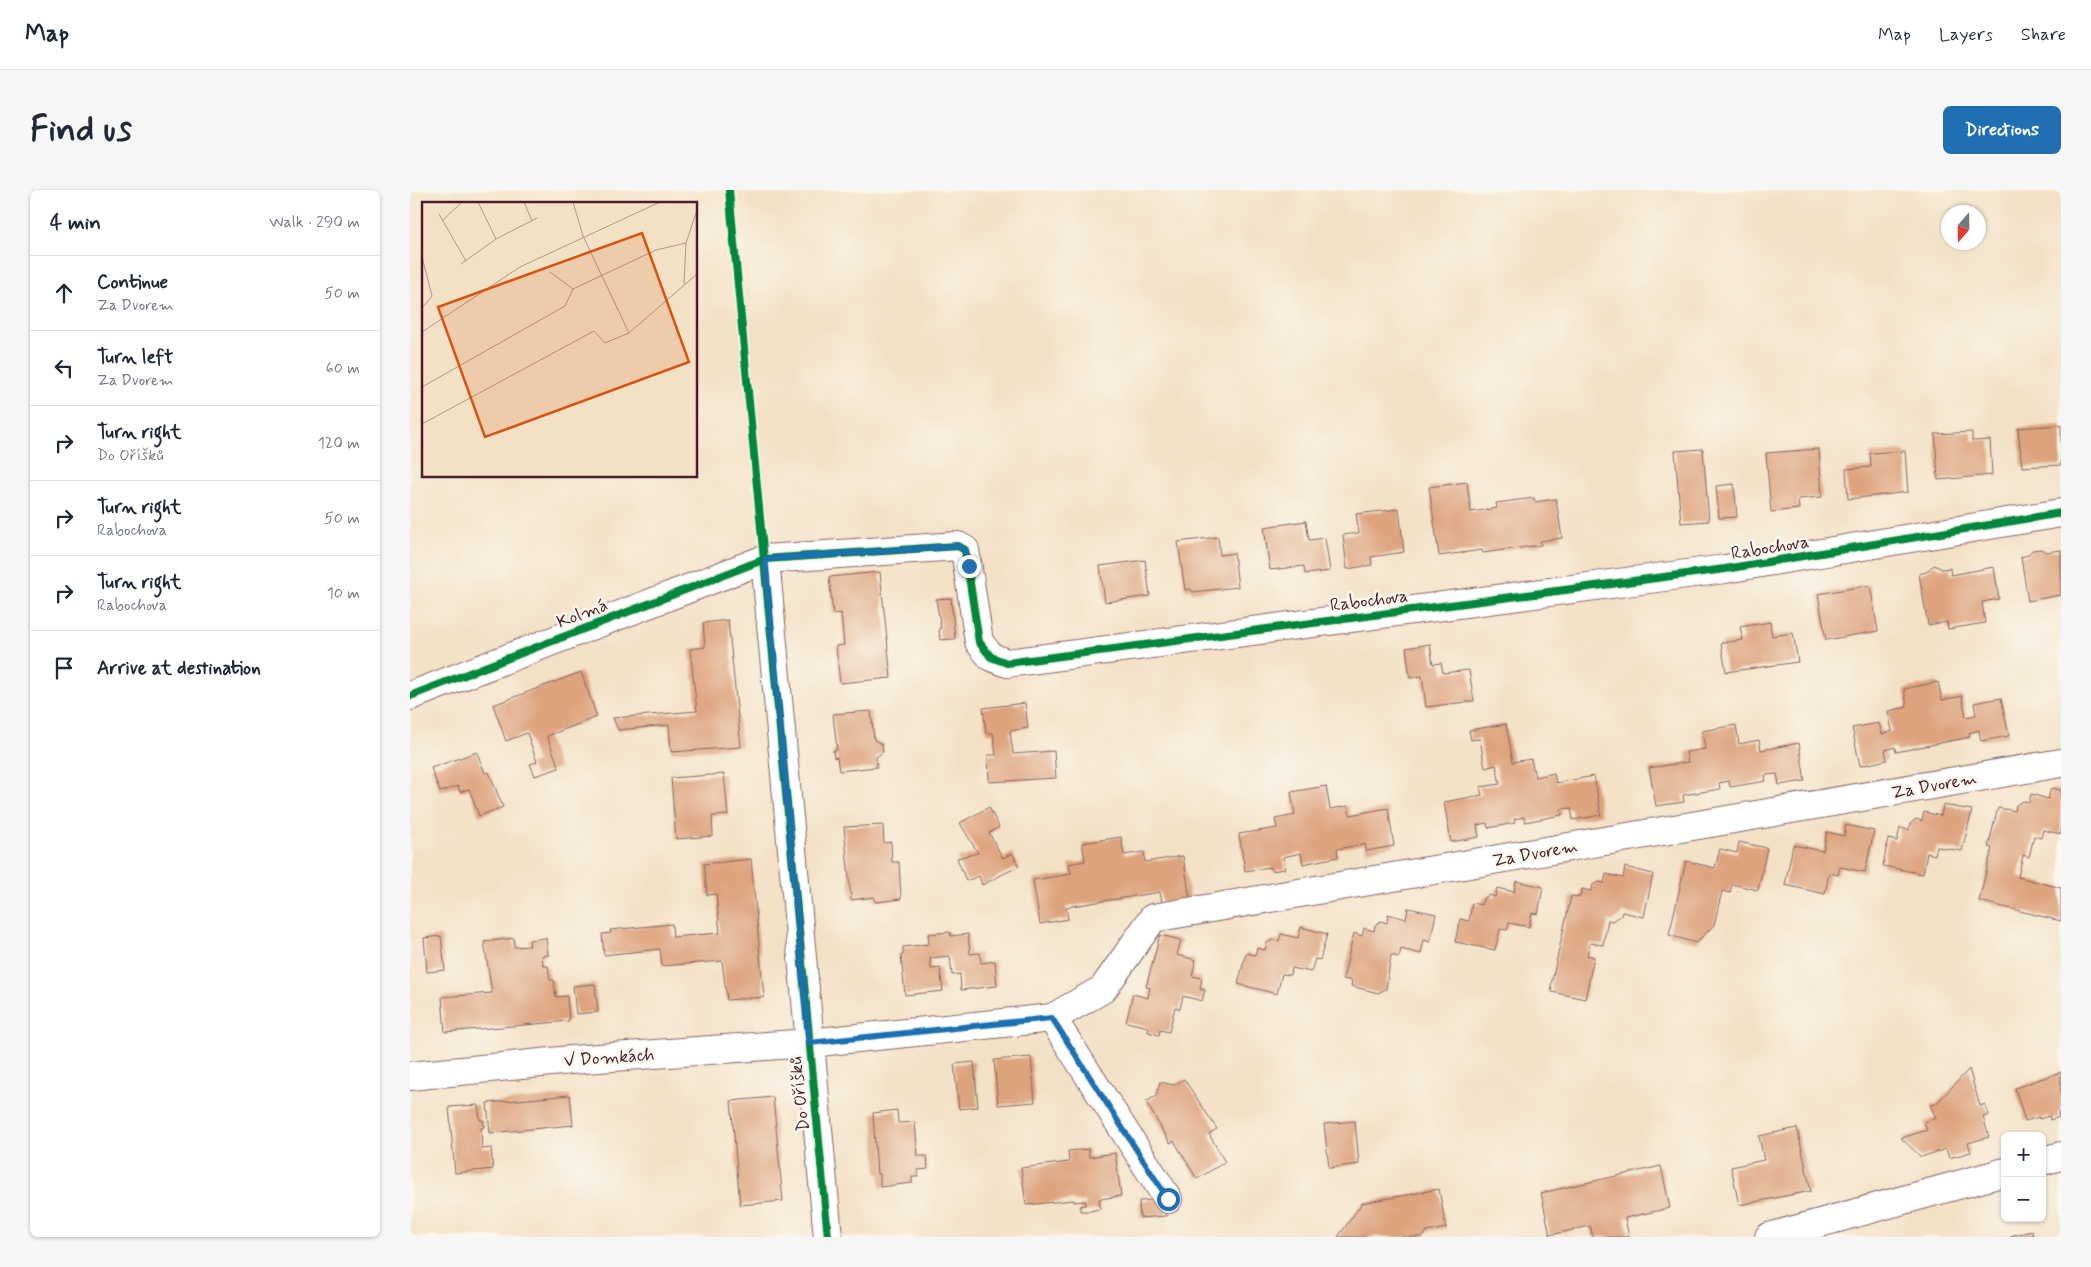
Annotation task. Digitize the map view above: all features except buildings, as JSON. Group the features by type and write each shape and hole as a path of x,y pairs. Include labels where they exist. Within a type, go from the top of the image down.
{"street":[{"name":"Rabochova","path":"765,559 958,546 965,550 969,566 979,642 991,657 1007,663 1725,569 2061,513"},
{"name":"Kolmá","path":"410,696 765,559"},
{"name":"Do Oříšků","path":"765,559 828,1237"},
{"name":"Za Dvorem","path":"809,1043 1052,1018 1103,989 1153,918 2061,763"},
{"path":"1052,1018 1168,1199"},
{"name":"V Domkách","path":"410,1076 570,1060 809,1043"},
{"path":"2046,1161 2061,1156"},
{"path":"1769,1237 2001,1173"}],"cycle path":[{"path":"729,190 828,1237"},
{"path":"410,696 765,559 958,546 965,550 979,642 991,657 1007,663 1725,569 2061,513"}],"route":[{"path":"969,566 965,550 958,546 765,559 809,1043 1052,1018 1168,1199"}]}
